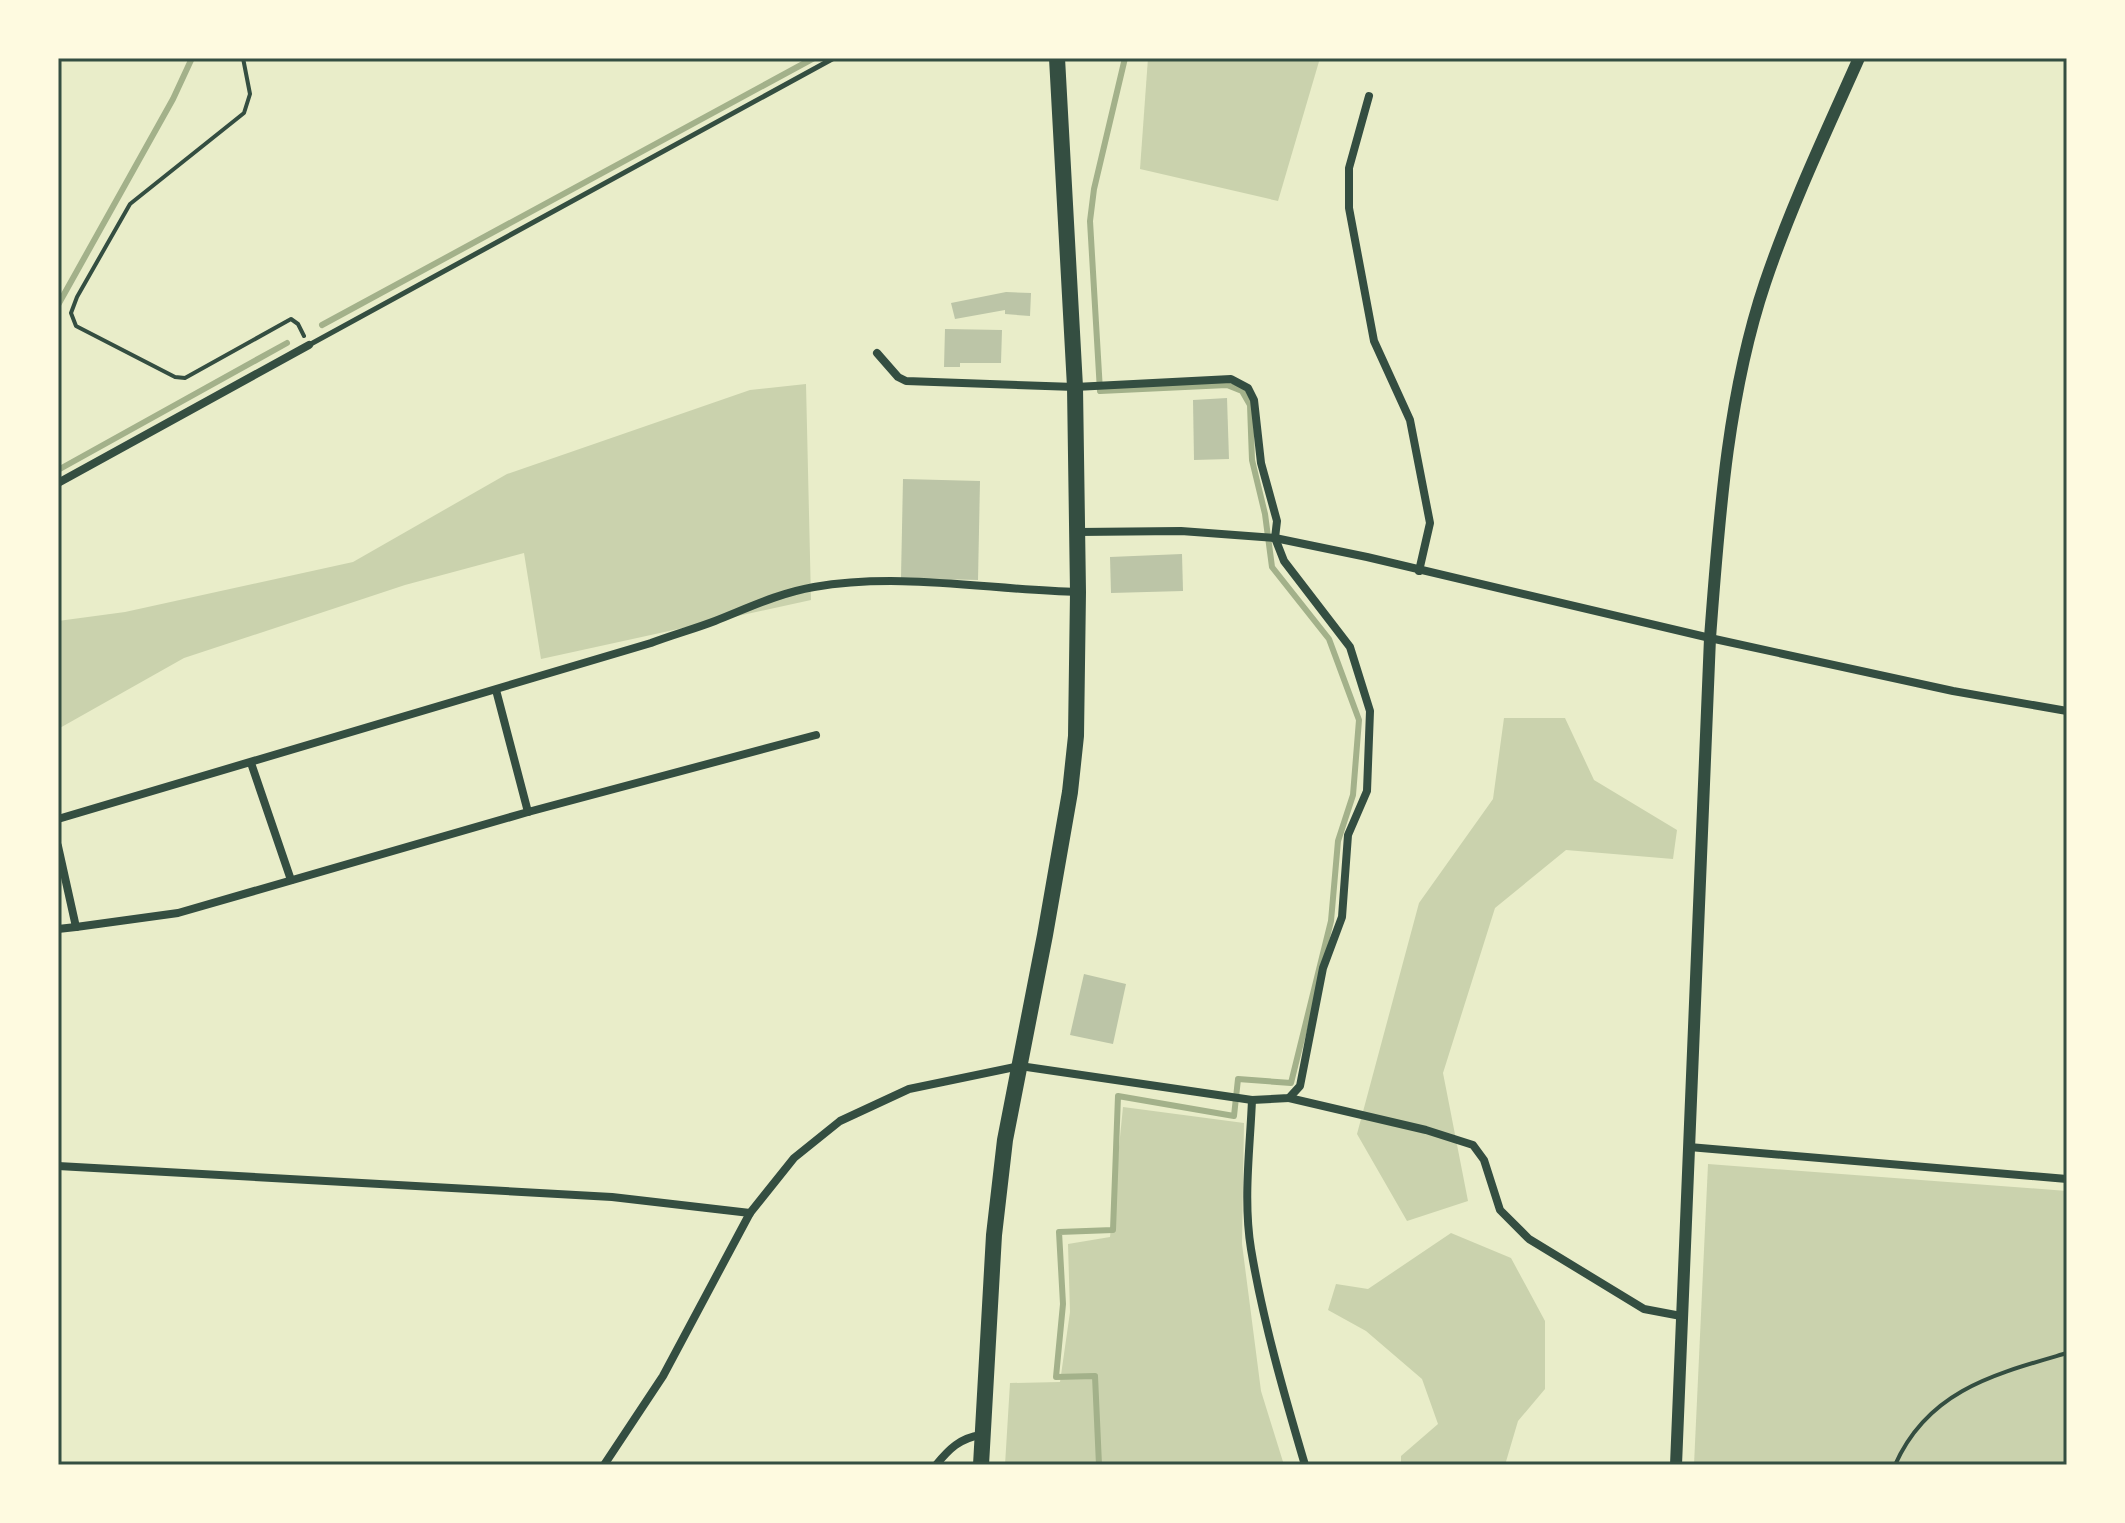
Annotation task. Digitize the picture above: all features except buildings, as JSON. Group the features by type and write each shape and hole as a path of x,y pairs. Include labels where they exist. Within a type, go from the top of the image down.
{"highway":[{"path":"981,1465 994,1235 1005,1140 1070,792 1078,707 1075,387 1057,58"}],"street":[{"path":"1676,1465 1710,638 1720,517 1738,390 1764,285 1804,179 1859,58"},
{"path":"1369,96 1349,168 1349,208 1374,341 1410,420 1419,464 1430,523 1419,571"},
{"path":"58,483 309,345"},
{"path":"877,353 898,377 906,381 1075,387 1231,379 1248,388 1254,400 1261,463 1277,521 1275,538 1284,561 1350,647 1370,711 1367,791 1348,835 1342,917 1323,968 1300,1086 1289,1098"},
{"path":"1078,532 1181,531 1275,538 1710,638 1953,691 2067,711"},
{"path":"58,819 651,643 760,601 812,587 881,580 1021,591 1078,592"},
{"path":"496,690 528,812"},
{"path":"58,929 178,913 528,812 816,735"},
{"path":"251,763 291,880"},
{"path":"58,846 76,927"},
{"path":"604,1465 663,1376 750,1213 794,1158 840,1121 909,1089 1020,1066 1252,1100 1289,1098 1426,1130 1473,1145 1484,1160 1500,1210 1529,1239 1644,1309 1681,1316"},
{"path":"1252,1100 1247,1198 1251,1247 1284,1395 1305,1465"},
{"path":"1689,1147 2067,1179"},
{"path":"58,1166 612,1197 750,1213"},
{"path":"936,1465 950,1448 969,1437 981,1435"}],"lane":[{"path":"309,345 834,58"}],"path":[{"path":"243,58 250,94 244,113 130,204 71,313 76,326 175,377 185,378 291,319 298,324 309,345"},
{"path":"1895,1465 1904,1446 1924,1421 1951,1396 1993,1374 2067,1353"}],"green space":[{"path":"1148,58 1320,58 1278,201 1140,169"},
{"path":"806,384 811,600 541,659 524,553 405,585 184,658 58,729 58,621 125,612 353,562 507,474 750,390"},
{"path":"1504,718 1565,718 1594,780 1677,830 1673,859 1566,850 1495,908 1443,1073 1468,1201 1407,1221 1357,1134 1419,903 1493,799"},
{"path":"1123,1107 1244,1123 1242,1244 1261,1391 1284,1465 1005,1465 1010,1383 1060,1382 1070,1312 1068,1244 1110,1237"},
{"path":"1708,1164 2067,1191 2067,1465 1694,1465"},
{"path":"1451,1233 1511,1258 1545,1321 1545,1389 1518,1421 1505,1465 1401,1465 1401,1456 1438,1424 1422,1379 1366,1331 1328,1310 1336,1284 1368,1289"}],"waterway":[{"path":"58,305 173,99 192,58"},
{"path":"322,325 814,58"},
{"path":"1099,1465 1095,1376 1056,1377 1063,1304 1059,1232 1113,1230 1118,1096 1234,1116 1238,1079 1291,1083 1331,921 1338,841 1353,795 1359,720 1329,639 1272,567 1265,514 1252,460 1250,405 1242,391 1227,385 1100,391 1090,221 1094,189 1125,58"},
{"path":"58,470 287,343"}]}
